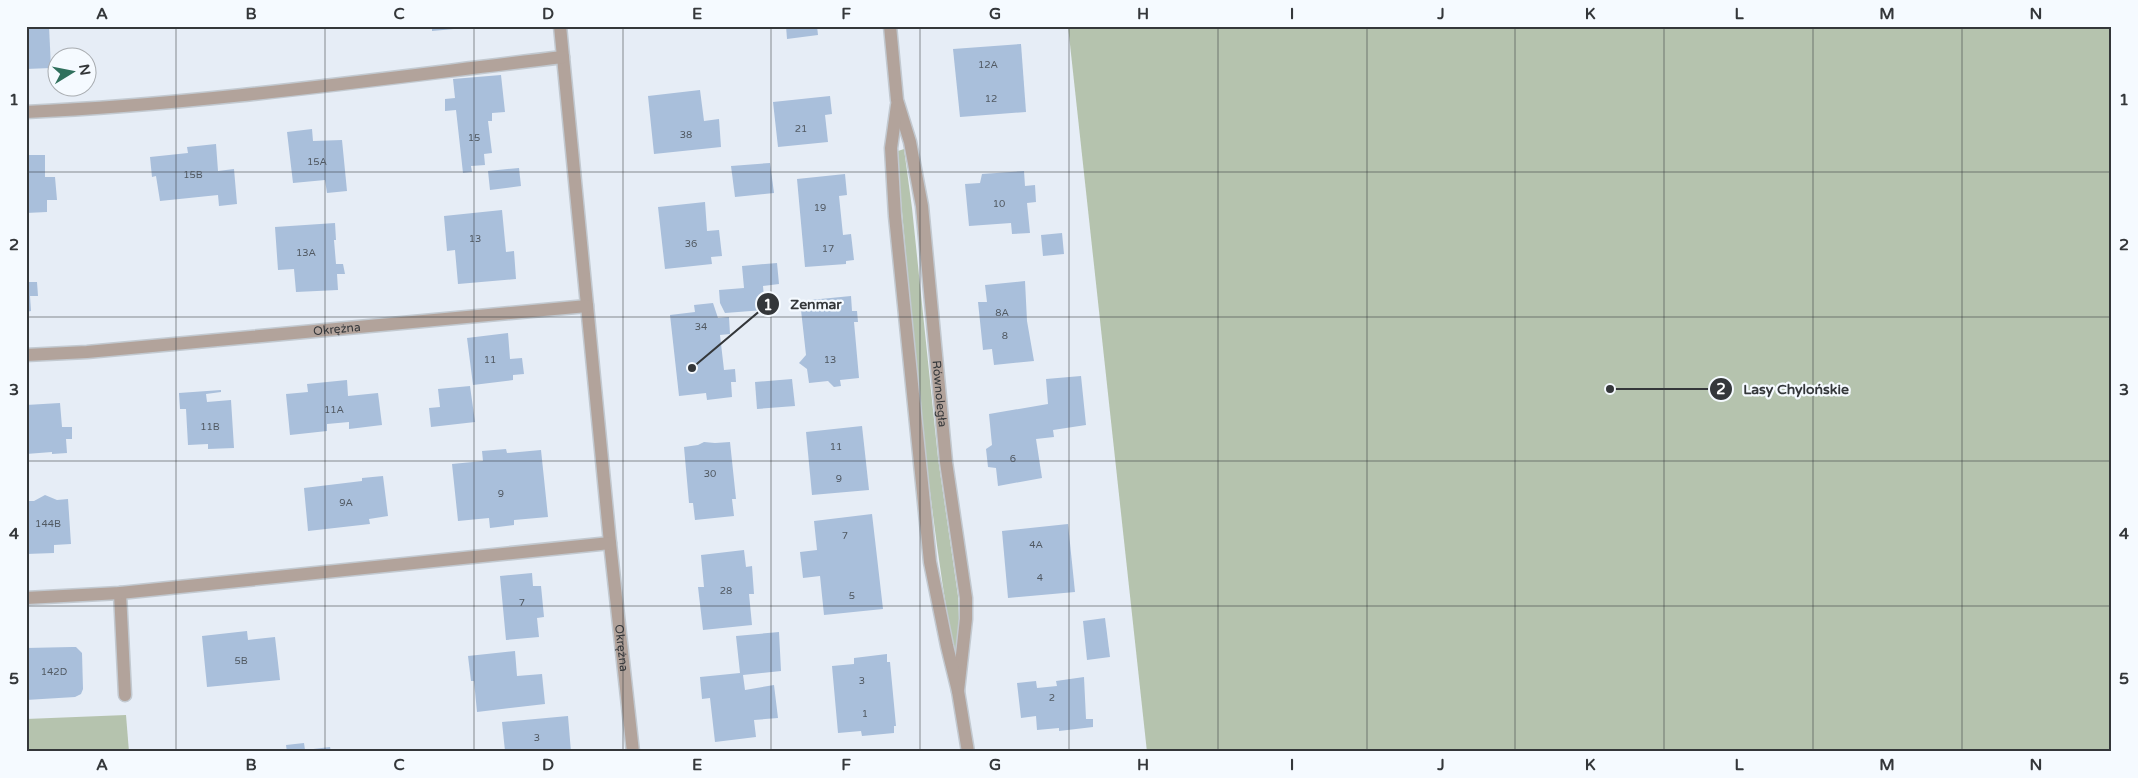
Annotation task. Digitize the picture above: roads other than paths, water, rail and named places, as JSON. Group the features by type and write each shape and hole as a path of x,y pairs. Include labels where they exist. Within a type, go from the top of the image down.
{"street":[{"name":"Okrężna","path":"560,26 610,543 633,752"},
{"name":"Równoległa","path":"890,26 897,100 910,142 922,206 946,462 965,589 966,619 958,691"},
{"path":"26,112 86,109 293,89 563,57"},
{"name":"Równoległa","path":"897,100 891,148 895,216 930,562 958,691 968,752"},
{"name":"Okrężna","path":"26,355 87,352 587,306"},
{"path":"26,598 120,593 610,543"},
{"path":"120,593 125,695"}],"place":[{"name":"Zenmar","path":"692,368"},
{"name":"Lasy Chylońskie","path":"1610,389"}]}
